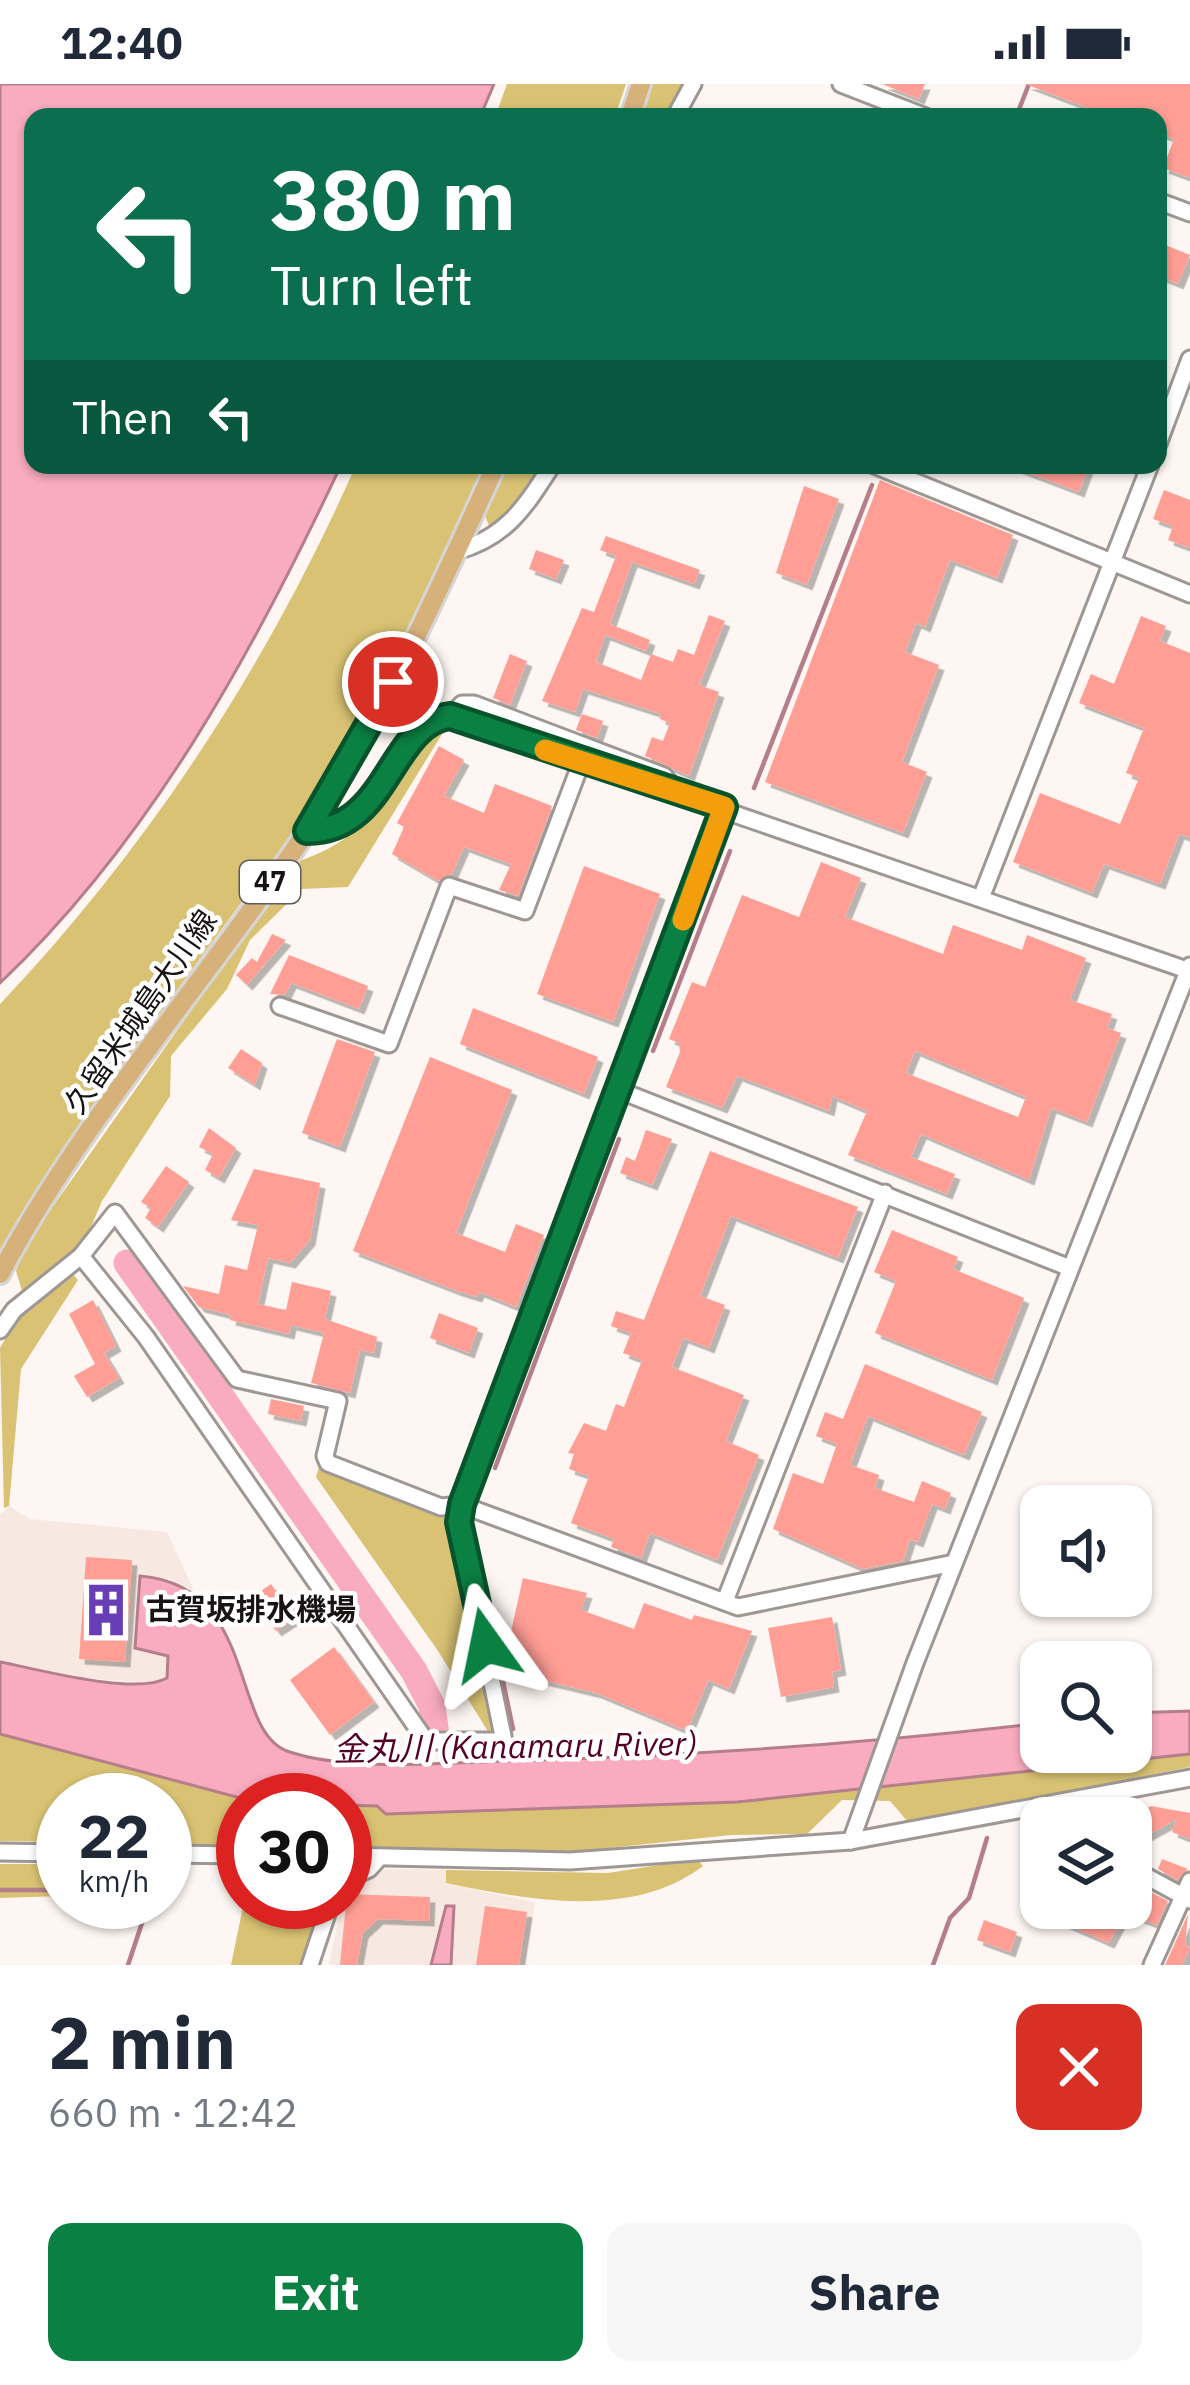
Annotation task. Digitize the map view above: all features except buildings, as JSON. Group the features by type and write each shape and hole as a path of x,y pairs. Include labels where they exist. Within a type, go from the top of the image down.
{"main road":[{"name":"久留米城島大川線","path":"0,1274 134,1070 307,831 382,702 492,474"}],"street":[{"path":"841,84 903,108"},
{"path":"1167,420 1190,359"},
{"path":"457,550 498,536 519,516 546,474"},
{"path":"897,474 1190,594"},
{"path":"980,898 1147,474"},
{"path":"307,831 344,825 364,809 427,724 450,716 462,704 474,704 664,776 676,792"},
{"path":"450,716 1189,968 915,1663 851,1841"},
{"path":"280,1006 389,1044 449,886 525,911 581,763"},
{"path":"80,1256 146,1337 426,1741 504,1741 459,1522 462,1504 724,807"},
{"path":"621,1090 1070,1268"},
{"path":"725,1601 884,1192"},
{"path":"0,1330 14,1310 80,1256 115,1213 237,1379 338,1401 325,1456 328,1463 441,1507 462,1504 738,1606 954,1563"},
{"path":"1100,1797 1190,1778"},
{"path":"372,1857 570,1861 851,1841 1020,1813"},
{"path":"0,1852 36,1852"},
{"path":"372,1866 380,1857"},
{"path":"1152,1877 1188,1893 1152,1965"},
{"path":"310,1965 322,1929"}],"shaded area":[{"path":"0,84 494,84 484,108 24,108 24,474 337,474 272,604 195,740 105,868 0,983"},
{"path":"507,84 626,84 618,108 498,108"},
{"path":"651,84 686,84 671,108 642,108"},
{"path":"352,474 481,474 384,680 313,805 122,1065 0,1252 0,1004 107,881 201,750 322,539"},
{"path":"502,474 537,474 500,526 490,528 483,511"},
{"path":"447,726 348,887 302,889 250,940 227,989 171,1056 170,1096 102,1201 85,1241 22,1291 16,1271 25,1246 296,862 322,852 361,825 433,729"},
{"path":"71,1272 78,1280 21,1369 9,1506 4,1508 0,1348 17,1317"},
{"path":"319,1467 450,1520 497,1720 489,1733 438,1651 316,1477"},
{"path":"9,1506 30,1519 167,1532 194,1591 168,1578 135,1648 168,1656 168,1678 158,1683 96,1679 0,1662 0,1515"},
{"path":"140,1576 178,1585 205,1604 223,1630 269,1738 287,1751 337,1762 395,1765 639,1756 1020,1725 1020,1772 737,1802 386,1814 372,1806 372,1773 216,1773 216,1791 192,1785 192,1773 147,1773 0,1734 0,1662 110,1683 152,1683 167,1678 168,1656 135,1648"},
{"path":"1190,1711 1190,1754 1152,1758 1152,1712"},
{"path":"0,1734 147,1773 36,1773 36,1842 0,1841"},
{"path":"1190,1754 1190,1767 908,1822 890,1801 842,1800 807,1834 731,1835 571,1852 372,1848 372,1806 387,1814 737,1802 1020,1772 1152,1773 1152,1758"},
{"path":"192,1785 216,1791 216,1845 192,1845"},
{"path":"697,1859 703,1866 675,1883 612,1900 544,1899 446,1883 446,1870 608,1873"},
{"path":"0,1864 36,1864 36,1897 0,1898"},
{"path":"386,1869 446,1870 447,1884 535,1902 525,1965 329,1965 336,1929 372,1929 372,1875"},
{"path":"446,1906 454,1906 451,1965 431,1965"},
{"path":"238,1929 311,1929 301,1965 231,1965"}],"waterway":[{"path":"1020,108 1029,84"},
{"path":"754,788 872,485"},
{"path":"653,1051 730,851"},
{"path":"495,1468 619,1139"},
{"name":"金丸川 (Kanamaru River)","path":"127,1263 414,1671 432,1706 436,1735"},
{"name":"金丸川 (Kanamaru River)","path":"471,1529 513,1729"},
{"path":"933,1965 950,1918 969,1898 987,1838"},
{"path":"0,1890 36,1890"},
{"path":"128,1965 140,1929"}],"slow traffic":[{"path":"545,750 724,807 683,920"}],"place":[{"name":"古賀坂排水機場","path":"106,1610"}],"route":[{"path":"393,682 307,831 344,825 364,809 427,724 450,716 724,807 462,1504 459,1522 486,1645"}]}
